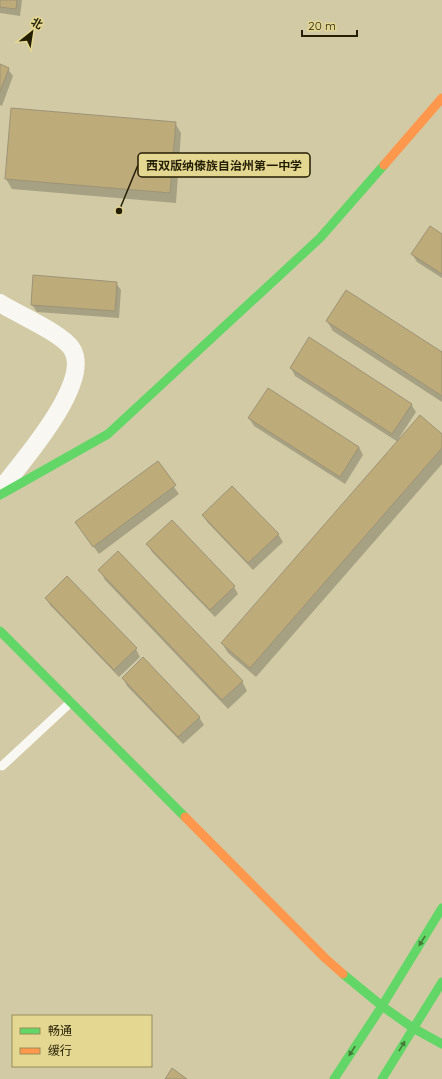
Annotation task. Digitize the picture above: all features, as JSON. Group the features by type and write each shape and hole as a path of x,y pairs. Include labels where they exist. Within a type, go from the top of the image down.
{"street":[{"path":"0,495 108,434 320,238 442,98"},
{"path":"0,303 66,342 72,349 75,356 76,366 75,376 71,388 64,402 43,434 0,490"},
{"path":"0,631 325,958 382,1006 413,1028 442,1044"},
{"path":"334,1079 382,1006 442,908"},
{"path":"382,1079 442,982"}],"lane":[{"path":"2,766 71,702"}],"building":[{"path":"0,0 17,0 16,9 0,7"},
{"path":"0,64 9,68 0,92"},
{"path":"11,108 176,122 170,193 5,179"},
{"path":"430,226 442,234 442,274 411,254"},
{"path":"33,275 117,282 115,311 31,305"},
{"path":"346,290 442,352 442,396 326,321"},
{"path":"309,337 412,404 392,434 290,368"},
{"path":"268,388 359,447 340,477 248,418"},
{"path":"420,415 442,434 442,448 250,668 221,643"},
{"path":"158,461 176,485 93,547 75,522"},
{"path":"232,486 279,534 248,563 202,515"},
{"path":"172,520 235,586 210,610 146,544"},
{"path":"118,551 243,681 222,700 98,570"},
{"path":"67,576 137,648 114,670 45,598"},
{"path":"143,657 200,717 178,737 122,678"},
{"path":"172,1068 187,1079 165,1079"}],"traffic: fast":[{"path":"0,495 108,434 320,238 384,165"},
{"path":"0,631 185,817"},
{"path":"334,1079 382,1006 442,908"},
{"path":"343,974 382,1006 413,1028 442,1044"},
{"path":"382,1079 442,982"}],"traffic: slow":[{"path":"384,165 442,98"},
{"path":"185,817 325,958 343,974"}],"place":[{"name":"西双版纳傣族自治州第一中学","path":"119,211"}]}
